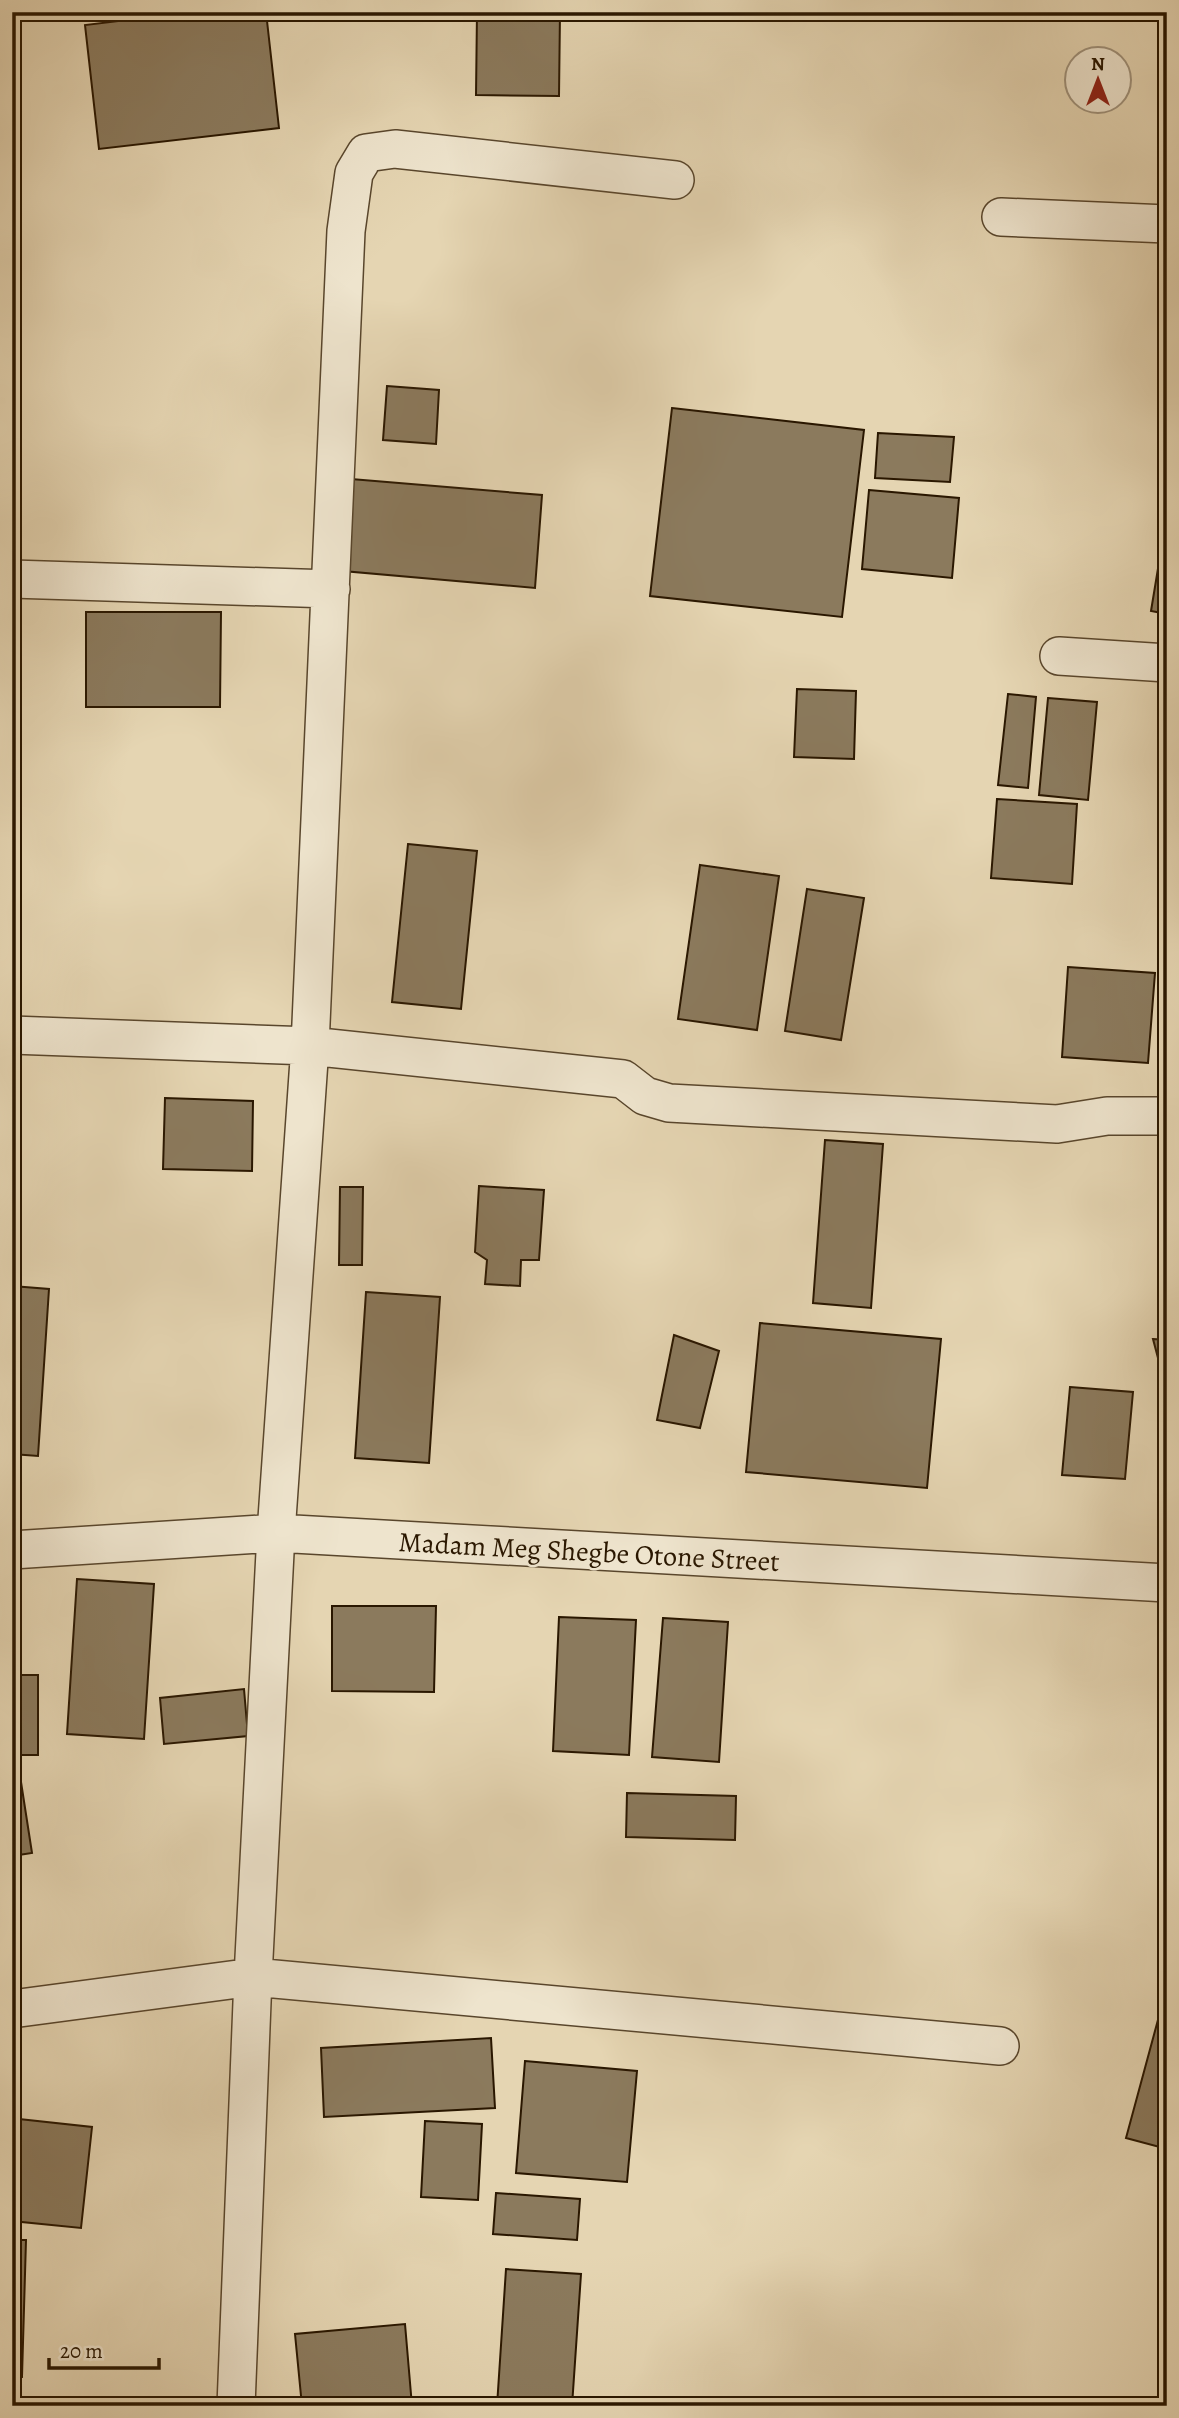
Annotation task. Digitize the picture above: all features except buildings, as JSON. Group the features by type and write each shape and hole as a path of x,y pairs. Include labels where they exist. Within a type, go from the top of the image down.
{"street":[{"path":"236,2406 253,1977 276,1533 310,1046 346,231 354,173 366,153 395,149 675,180"},
{"path":"1001,216 1167,224"},
{"path":"12,579 331,589"},
{"path":"1059,656 1167,663"},
{"path":"12,1035 310,1046 623,1079 645,1096 669,1103 1057,1124 1107,1116 1167,1116"},
{"name":"Madam Meg Shegbe Otone Street","path":"12,1550 276,1533 1167,1583"},
{"path":"12,2009 253,1977 1000,2046"}]}
